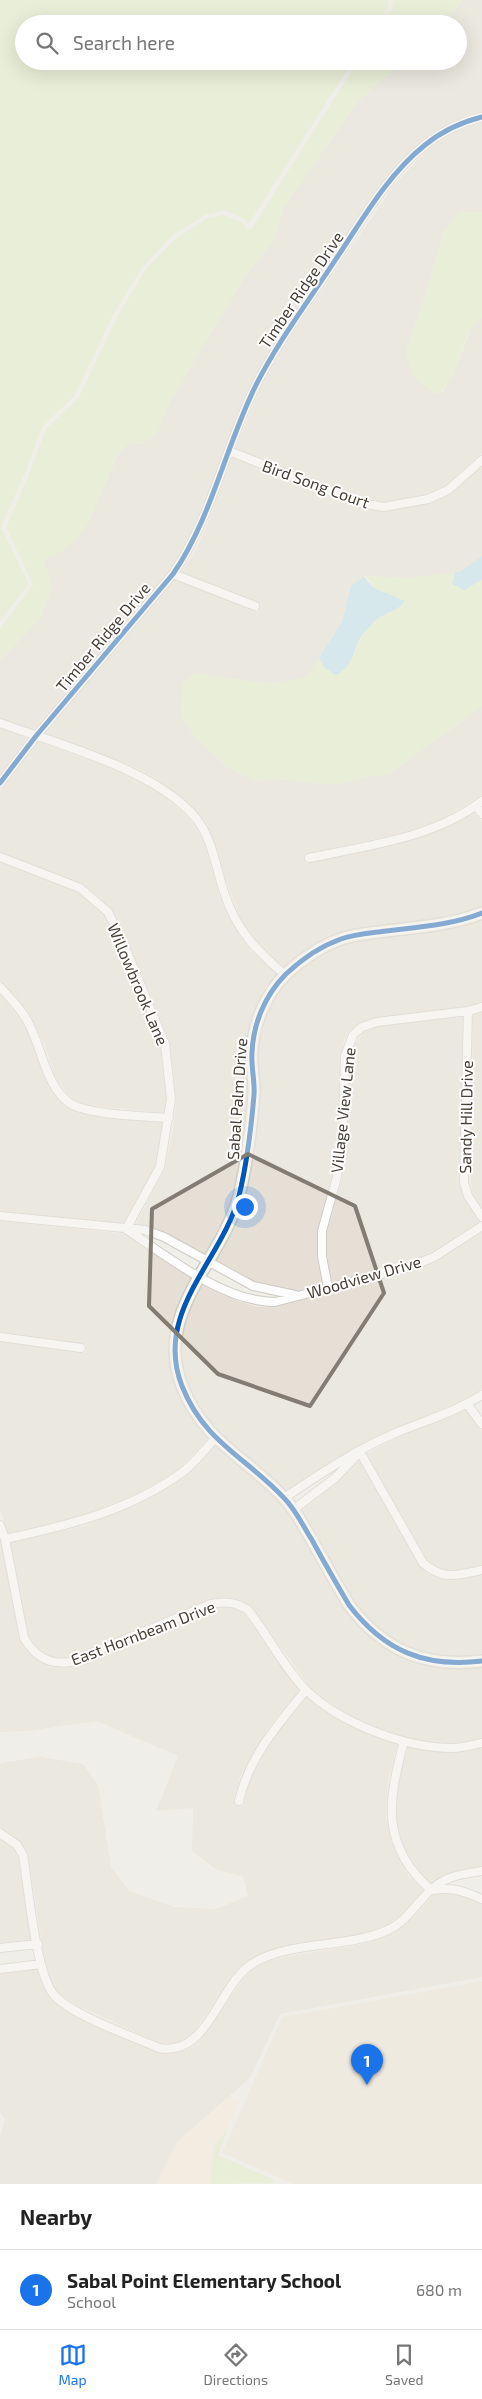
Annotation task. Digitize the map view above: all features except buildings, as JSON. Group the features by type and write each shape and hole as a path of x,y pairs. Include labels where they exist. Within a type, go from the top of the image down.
{"street":[{"name":"Timber Ridge Drive","path":"0,783 36,736 173,574 190,549 201,526 254,388 274,351 390,182 424,146 449,129 482,117"},
{"name":"Bird Song Court","path":"229,452 360,503 384,506 428,499 448,490 482,460"},
{"path":"173,574 255,606"},
{"path":"0,722 128,770 152,781 186,808 202,826 235,920 255,948 285,975"},
{"path":"309,858 411,835 444,823 479,804 482,814"},
{"name":"Willowbrook Lane","path":"0,857 80,888 108,912 124,945 165,1044 171,1099 160,1167 146,1198 126,1230"},
{"name":"Sabal Palm Drive","path":"482,913 466,919 442,924 342,938 306,958 285,975 266,1001 254,1035 252,1054 254,1092 247,1162 237,1204 186,1300 175,1336 177,1371 197,1417 215,1439 284,1498 294,1509 349,1605 374,1633 386,1643 426,1660 443,1663 482,1662"},
{"path":"0,986 14,1001 29,1024 53,1084 70,1104 86,1110 169,1118"},
{"name":"Village View Lane","path":"328,1288 322,1256 322,1231 337,1177 343,1135 346,1056 353,1035 362,1026 378,1022 468,1012 482,1007"},
{"name":"Sandy Hill Drive","path":"468,1012 464,1182 468,1196 482,1217"},
{"name":"Woodview Drive","path":"0,1216 126,1230 145,1230 164,1237 253,1286 298,1295"},
{"name":"Woodview Drive","path":"126,1230 199,1276 239,1296 260,1302 275,1302 386,1274 426,1260 482,1226"},
{"path":"0,1336 81,1348"},
{"path":"284,1498 328,1468 396,1433 467,1404 482,1395"},
{"path":"467,1404 482,1424"},
{"path":"5,1539 82,1521 144,1496 181,1473 215,1439"},
{"path":"294,1509 335,1478 360,1452"},
{"path":"360,1452 423,1563 440,1575 453,1576 482,1570"},
{"name":"East Hornbeam Drive","path":"0,1525 5,1539 24,1638 30,1648 50,1662 70,1662 211,1604 230,1602 248,1610 306,1690 339,1714 404,1741 453,1748 482,1744"},
{"path":"239,1801 244,1780 272,1731 306,1690"},
{"path":"404,1741 393,1780 391,1816 396,1842 414,1874 431,1890 449,1888 463,1890 482,1899"},
{"path":"0,1833 17,1845 23,1855 41,1964 46,1983 55,1996 71,2008 159,2048 170,2050 190,2043 200,2032 240,1975 250,1966 271,1955 362,1939 390,1930 410,1914 431,1890 445,1880 482,1871"},
{"path":"0,1948 38,1944"},
{"path":"0,1969 41,1964"}],"highlighted area":[{"path":"248,1154 355,1206 384,1293 310,1406 218,1374 149,1306 152,1209"}],"shaded area":[{"path":"463,0 482,0 482,112 468,115 421,142 385,180 363,211 270,349 250,386 197,524 186,547 169,572 34,730 0,718 0,660 40,619 52,587 43,559 59,553 88,523 118,455 128,443 141,444 155,436 170,402 195,359 247,274 274,240 284,207 359,100 394,70 467,70 467,15 451,15"},
{"path":"482,122 482,212 460,212 444,231 421,309 405,352 436,395 444,391 473,324 482,318 482,453 445,486 425,495 384,502 361,498 235,449 259,390 279,353 394,185 428,149 452,133"},
{"path":"232,457 358,507 385,511 430,503 451,494 482,467 482,556 460,572 407,578 365,576 351,586 342,622 307,677 270,684 195,673 195,737 227,767 257,781 280,779 331,785 450,730 482,706 482,795 442,819 409,831 303,855 306,864 387,846 446,827 474,812 482,822 482,907 464,915 440,920 367,929 285,969 259,946 240,918 206,825 189,805 154,777 130,765 44,734 175,579 258,612 261,604 181,572 195,552 206,528"},
{"path":"0,727 28,738 0,775"},
{"path":"38,741 150,785 182,811 197,828 205,846 220,897 231,922 251,951 279,975 262,999 249,1033 247,1054 249,1091 242,1161 232,1202 205,1255 166,1233 147,1226 135,1225 165,1169 174,1123 176,1099 170,1042 129,944 112,910 92,891 81,884 0,853 0,791"},
{"path":"0,862 77,892 104,914 120,946 160,1044 166,1098 165,1113 87,1105 73,1100 57,1082 43,1041 33,1022 17,998 0,981"},
{"path":"482,918 482,1002 463,1007 376,1018 359,1023 348,1033 344,1041 341,1056 339,1134 332,1176 317,1231 317,1257 323,1284 297,1291 274,1288 255,1282 214,1260 241,1206 252,1163 259,1093 256,1055 258,1036 264,1016 278,992 289,978 309,962 344,943 443,929 467,924"},
{"path":"0,993 25,1025 49,1086 67,1107 86,1114 164,1122 156,1165 123,1225 0,1212"},
{"path":"482,1012 482,1209 473,1195 469,1163 472,1120 473,1015"},
{"path":"463,1017 459,1181 464,1198 480,1222 431,1253 384,1270 332,1282 327,1256 327,1232 342,1179 348,1136 350,1057 354,1045 365,1031 379,1026"},
{"path":"0,1221 125,1234 193,1277 181,1299 170,1334 172,1371 193,1418 209,1438 178,1470 141,1492 80,1517 8,1533 0,1510 0,1341 86,1353 86,1344 0,1332"},
{"path":"482,1232 482,1389 464,1400 394,1429 359,1446 325,1465 284,1492 218,1436 192,1397 182,1371 180,1337 191,1302 201,1282 238,1301 258,1307 277,1306 411,1271 437,1261"},
{"path":"466,1410 482,1431 482,1565 452,1571 441,1570 427,1560 366,1454 399,1437"},
{"path":"215,1445 263,1484 290,1511 355,1621 370,1636 383,1646 404,1657 424,1664 442,1667 482,1666 482,1739 452,1743 423,1741 371,1725 341,1711 310,1687 252,1608 239,1600 230,1598 208,1600 68,1658 51,1658 34,1645 29,1637 10,1542 84,1526 146,1500 184,1477"},
{"path":"359,1460 419,1565 428,1574 440,1579 454,1580 482,1575 482,1657 443,1658 408,1649 377,1630 353,1603 300,1511 338,1482"},
{"path":"0,1539 19,1638 27,1651 47,1666 59,1668 72,1666 213,1608 230,1607 244,1613 300,1690 268,1728 240,1777 234,1804 243,1806 249,1782 264,1754 276,1734 308,1696 337,1718 398,1744 388,1780 386,1817 392,1843 409,1876 425,1890 407,1910 387,1925 361,1935 270,1951 247,1961 236,1972 196,2029 186,2039 177,2044 160,2043 74,2004 58,1993 51,1981 45,1963 28,1854 20,1842 0,1828 0,1763 40,1757 83,1764 98,1785 111,1867 129,1891 174,1907 216,1909 248,1896 243,1876 217,1870 192,1851 193,1808 156,1811 178,1756 97,1721 27,1731 0,1732"},
{"path":"407,1747 454,1752 482,1748 482,1867 443,1875 431,1884 417,1872 401,1841 396,1816 398,1782"},
{"path":"0,1838 13,1848 18,1856 32,1940 0,1943"},
{"path":"450,1892 482,1904 482,1977 280,2014 250,2078 177,2142 156,2184 0,2184 0,2136 5,2119 0,2112 0,1974 37,1969 42,1984 51,1998 68,2011 157,2052 172,2054 182,2052 194,2046 244,1978 253,1969 273,1959 364,1944 392,1934 414,1917 434,1894"},
{"path":"482,1981 482,2184 294,2184 222,2153 282,2017"},
{"path":"229,2096 240,2101 228,2128 215,2144 209,2184 156,2184 177,2142"}],"green space":[{"path":"0,0 389,0 388,7 383,15 15,15 15,70 347,70 248,225 246,220 224,210 205,215 171,237 142,268 113,315 75,395 42,427 25,473 1,527 29,584 0,621"},
{"path":"393,0 463,0 451,15 388,15 392,9"},
{"path":"352,70 394,70 359,100 284,207 274,240 247,274 195,359 170,402 155,436 141,444 128,443 118,455 88,523 77,539 59,553 43,559 52,587 40,619 0,660 0,628 33,585 6,527 46,429 79,397 117,317 145,270 174,240 207,218 224,215 243,223 247,229 252,228"},
{"path":"460,212 482,212 482,318 474,325 468,335 451,379 445,388 436,395 413,377 405,352 421,309 444,231"},
{"path":"455,572 452,584 464,590 482,580 482,706 391,773 331,785 280,779 257,781 227,767 195,737 181,717 182,684 195,673 270,684 307,677 319,658 325,668 355,654 361,639 370,625 379,618 396,610 404,601 374,588 366,576 407,578"},
{"path":"228,2128 218,2155 274,2180 272,2183 209,2184 215,2144"}],"water":[{"path":"482,556 482,580 464,590 452,584 455,572 460,572"},
{"path":"364,577 374,588 405,601 372,623 360,639 348,666 336,675 325,668 319,658 342,622 351,586"}],"cycle path":[{"path":"0,783 36,736 173,574 198,529 244,410 255,387 293,323 375,200 399,170 425,145 452,128 482,117"},
{"path":"482,913 447,923 364,934 341,939 319,949 298,964 286,974 272,991 262,1010 253,1042 254,1095 248,1146 239,1196 219,1243 193,1288 183,1311 176,1334 175,1359 182,1386 191,1405 202,1421 227,1448 270,1484 288,1503 299,1518 349,1605 362,1621 391,1645 407,1653 442,1662 482,1661"}],"place":[{"name":"Sabal Point Elementary School","path":"367,2085"}]}
